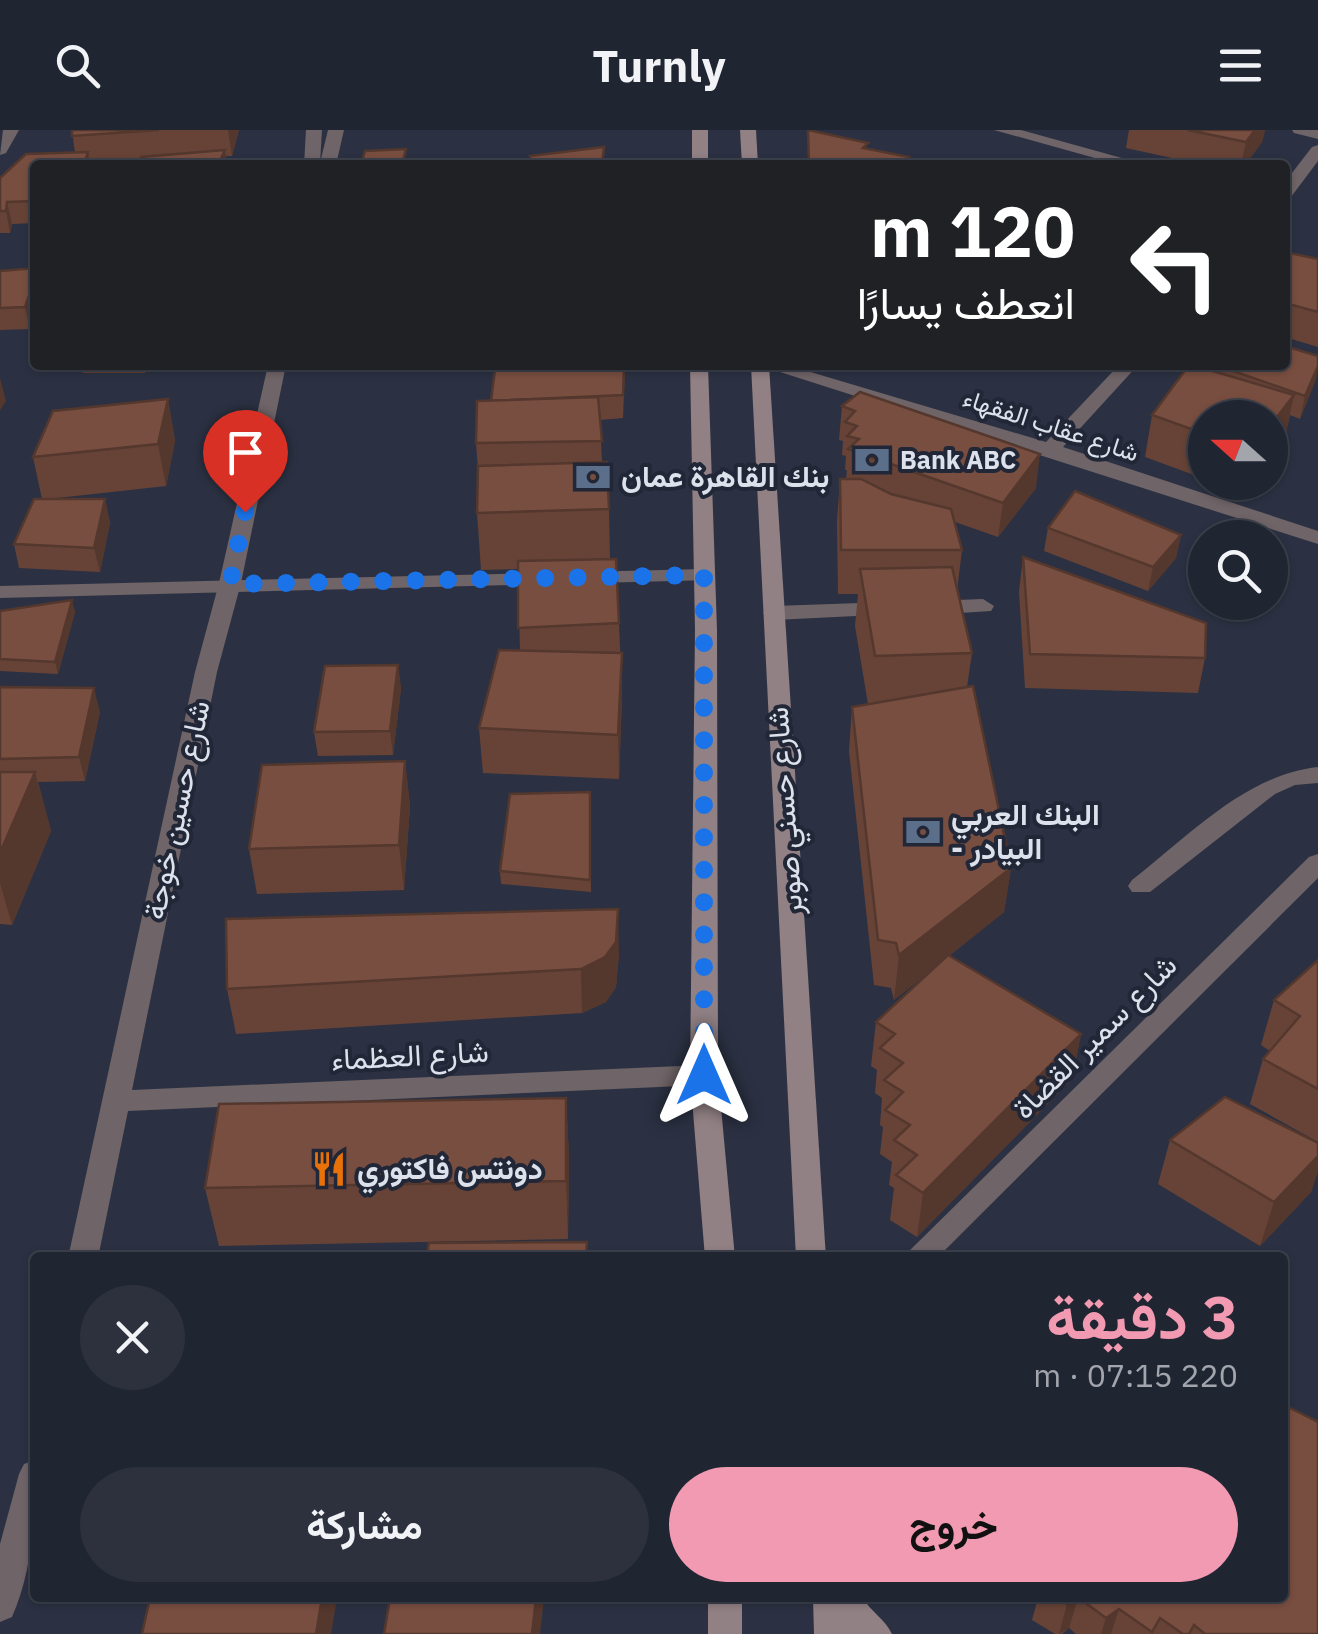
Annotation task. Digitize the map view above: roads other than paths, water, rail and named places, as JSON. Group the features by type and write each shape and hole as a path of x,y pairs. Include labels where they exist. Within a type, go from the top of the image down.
{"main road":[{"path":"700,130 700,160"},
{"path":"748,130 750,160"},
{"path":"700,370 704,1075 719,1252"},
{"name":"شارع حسني صوبر","path":"763,370 811,1252"},
{"path":"725,1634 726,1602"},
{"path":"830,1602 831,1634"},
{"path":"847,1602 858,1620 876,1634"}],"street":[{"path":"0,150 11,130"},
{"path":"312,160 314,130"},
{"path":"329,160 336,130"},
{"path":"1002,130 1119,160"},
{"path":"1300,130 1318,134"},
{"path":"1290,186 1318,150"},
{"name":"شارع حسين خوجة","path":"85,1252 206,672 230,584 276,370"},
{"name":"شارع عقاب الفقهاء","path":"780,370 1050,449 1318,538"},
{"path":"1050,449 1124,370"},
{"path":"0,592 704,575"},
{"path":"774,613 983,606"},
{"path":"1141,886 1267,788 1290,778 1318,775"},
{"name":"شارع سمير القضاة","path":"923,1252 1318,863"},
{"name":"شارع العظماء","path":"118,1101 704,1075"},
{"path":"0,1606 12,1520 30,1484"}],"place":[{"name":"Bank ABC","path":"872,460"},
{"name":"بنك القاهرة عمان","path":"593,477"},
{"name":"البنك العربي - البيادر","path":"923,832"},
{"name":"دونتس فاكتوري","path":"329,1169"}]}
